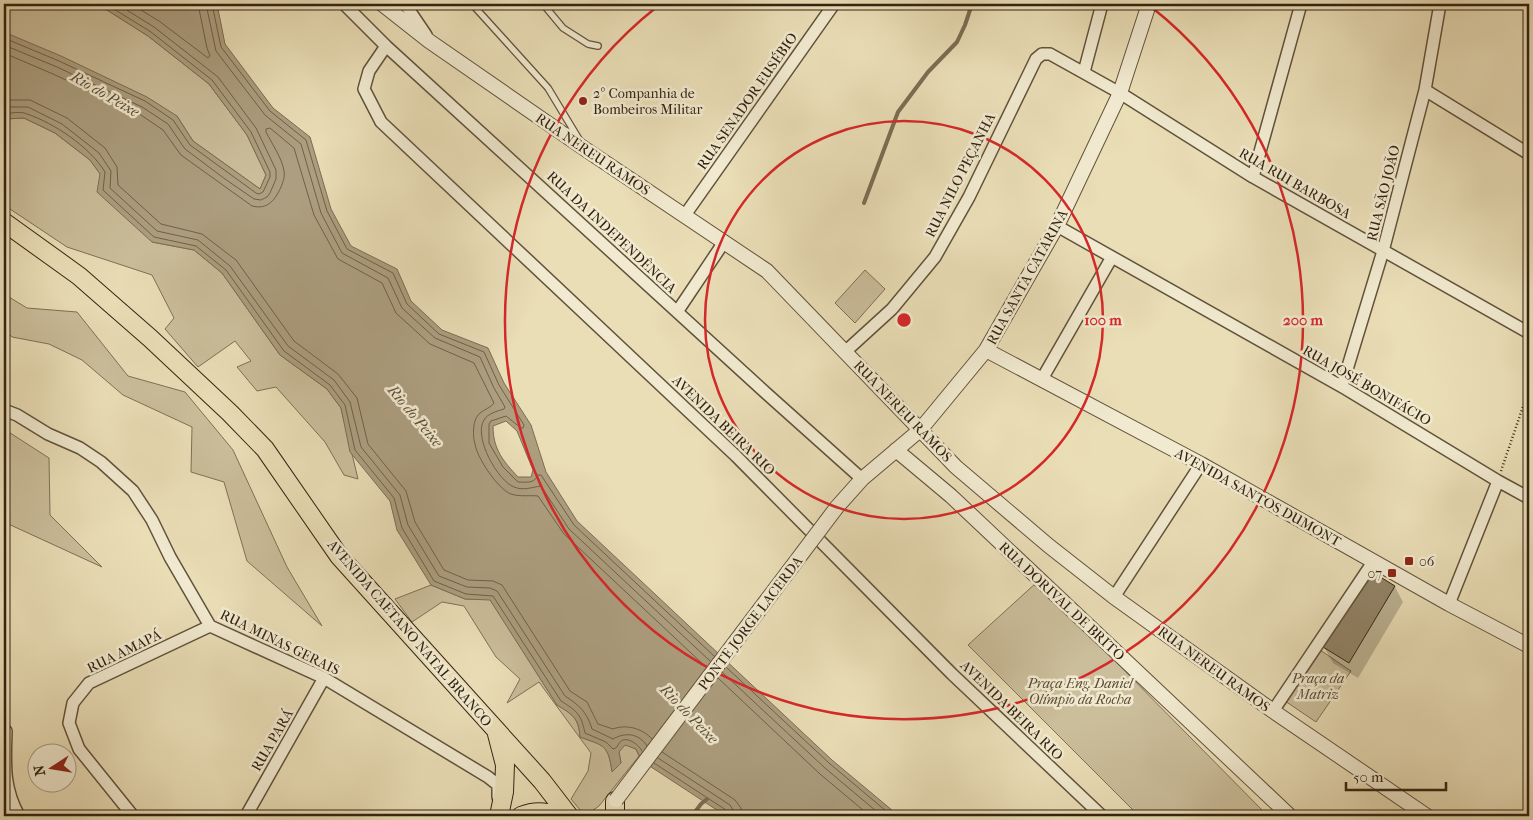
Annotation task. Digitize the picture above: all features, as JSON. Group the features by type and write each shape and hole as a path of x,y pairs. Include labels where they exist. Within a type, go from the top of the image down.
{"main road":[{"name":"AVENIDA CAETANO NATAL BRANCO","path":"4,222 79,276 150,338 265,449 339,556 542,781 569,816"},
{"name":"AVENIDA CAETANO NATAL BRANCO","path":"497,731 505,765 504,792 500,815"},
{"path":"521,816 532,812 546,812 557,816"}],"street":[{"name":"RUA DA INDEPENDÊNCIA","path":"344,4 386,46 862,479"},
{"name":"RUA NEREU RAMOS","path":"382,4 429,41 585,149 767,271 956,467 1049,546 1114,597 1427,816"},
{"path":"405,4 429,41"},
{"name":"RUA SENADOR EUSÉBIO","path":"685,215 834,4"},
{"path":"1084,72 1102,4"},
{"name":"RUA SANTA CATARINA","path":"837,507 862,479 920,430 986,350 1057,226 1120,93 1150,4"},
{"path":"1252,177 1302,4"},
{"name":"RUA SÃO JOÃO","path":"1342,386 1384,251 1425,90 1440,4"},
{"name":"AVENIDA BEIRA RIO","path":"386,46 369,71 364,89 381,122 736,456 952,674 1102,816"},
{"name":"RUA NILO PEÇANHA","path":"846,351 892,309 935,256 970,197 1036,59 1042,54 1050,54"},
{"name":"RUA RUI BARBOSA","path":"1050,54 1120,93 1252,177 1529,333"},
{"path":"1425,90 1529,154"},
{"name":"RUA JOSÉ BONIFÁCIO","path":"1057,226 1342,386 1529,498"},
{"path":"677,312 724,242"},
{"path":"1042,379 1112,257"},
{"name":"AVENIDA SANTOS DUMONT","path":"986,350 1201,464 1373,562 1529,646"},
{"name":"RUA MINAS GERAIS","path":"4,410 17,415 48,434 80,448 101,462 133,491 152,520 170,557 210,626 324,678 488,777 498,785 500,815"},
{"name":"RUA DORIVAL DE BRITO","path":"896,450 958,503 1290,816"},
{"path":"1114,597 1201,464"},
{"path":"1449,604 1498,481"},
{"name":"PONTE JORGE LACERDA","path":"611,810 837,507"},
{"path":"1273,710 1373,562"},
{"name":"RUA AMAPÁ","path":"133,816 79,749 69,723 73,703 89,683 210,626"},
{"name":"RUA PARÁ","path":"246,816 324,678"},
{"path":"6,731 4,773 13,805 19,816"}],"lane":[{"path":"472,4 548,88 585,149"},
{"path":"543,4 569,33 588,44 598,46"}],"path":[{"path":"1498,481 1529,389"}],"green space":[{"path":"4,4 88,4 107,10 148,36 209,84 247,135 266,175 260,189 193,141 177,116 4,32"},
{"path":"24,118 55,133 90,160 152,242 194,250 222,273 280,355 327,389 341,408 358,479 344,475 325,442 276,387 257,391 237,367 251,361 235,341 198,367 165,329 174,318 152,275 67,247 4,205 4,119"},
{"path":"865,270 885,289 855,323 835,303"},
{"path":"4,294 27,308 77,312 128,376 185,392 233,450 287,567 322,626 247,561 224,482 191,472 192,427 123,395 82,360 49,344 12,337 4,329"},
{"path":"4,429 49,458 50,515 102,567 4,522"},
{"name":"Praça Eng. Daniel Olímpio da Rocha","path":"1037,582 1268,816 1139,816 968,645"},
{"path":"431,585 465,599 490,599 557,705 574,717 578,725 580,737 604,747 609,756 612,771 621,763 619,752 624,744 636,749 639,756 599,806 585,816 571,799 588,771 591,753 539,682 507,703 520,679 496,657 464,606 442,602 412,622 395,599"},
{"name":"Praça da Matriz","path":"1320,650 1351,671 1316,722 1285,701"}],"water":[{"name":"Rio do Peixe","path":"88,4 217,4 225,44 273,108 310,137 331,209 351,246 397,269 411,301 442,330 488,348 504,383 531,425 546,472 577,521 832,760 899,816 726,816 642,761 636,749 625,745 619,752 621,763 612,772 609,756 604,747 580,737 578,725 574,717 557,705 490,600 465,599 431,585 397,530 390,501 350,452 341,408 327,389 280,355 222,273 194,250 152,242 97,192 100,174 90,160 55,133 24,118 4,119 4,32 61,56 147,97 177,116 193,141 260,189 266,175 247,135 209,84 148,36 107,10","holes":["506,421 517,431 533,470 531,477 518,477 503,460 497,448 493,426"]}],"building":[{"path":"1369,570 1395,586 1349,663 1323,647"}],"waterway":[{"path":"864,203 898,112 928,72 957,42 972,4"},
{"path":"692,816 707,799"}],"place":[{"name":"2º Companhia de Bombeiros Militar","path":"583,101"},
{"name":"06","path":"1409,561"},
{"name":"07","path":"1392,573"}]}
